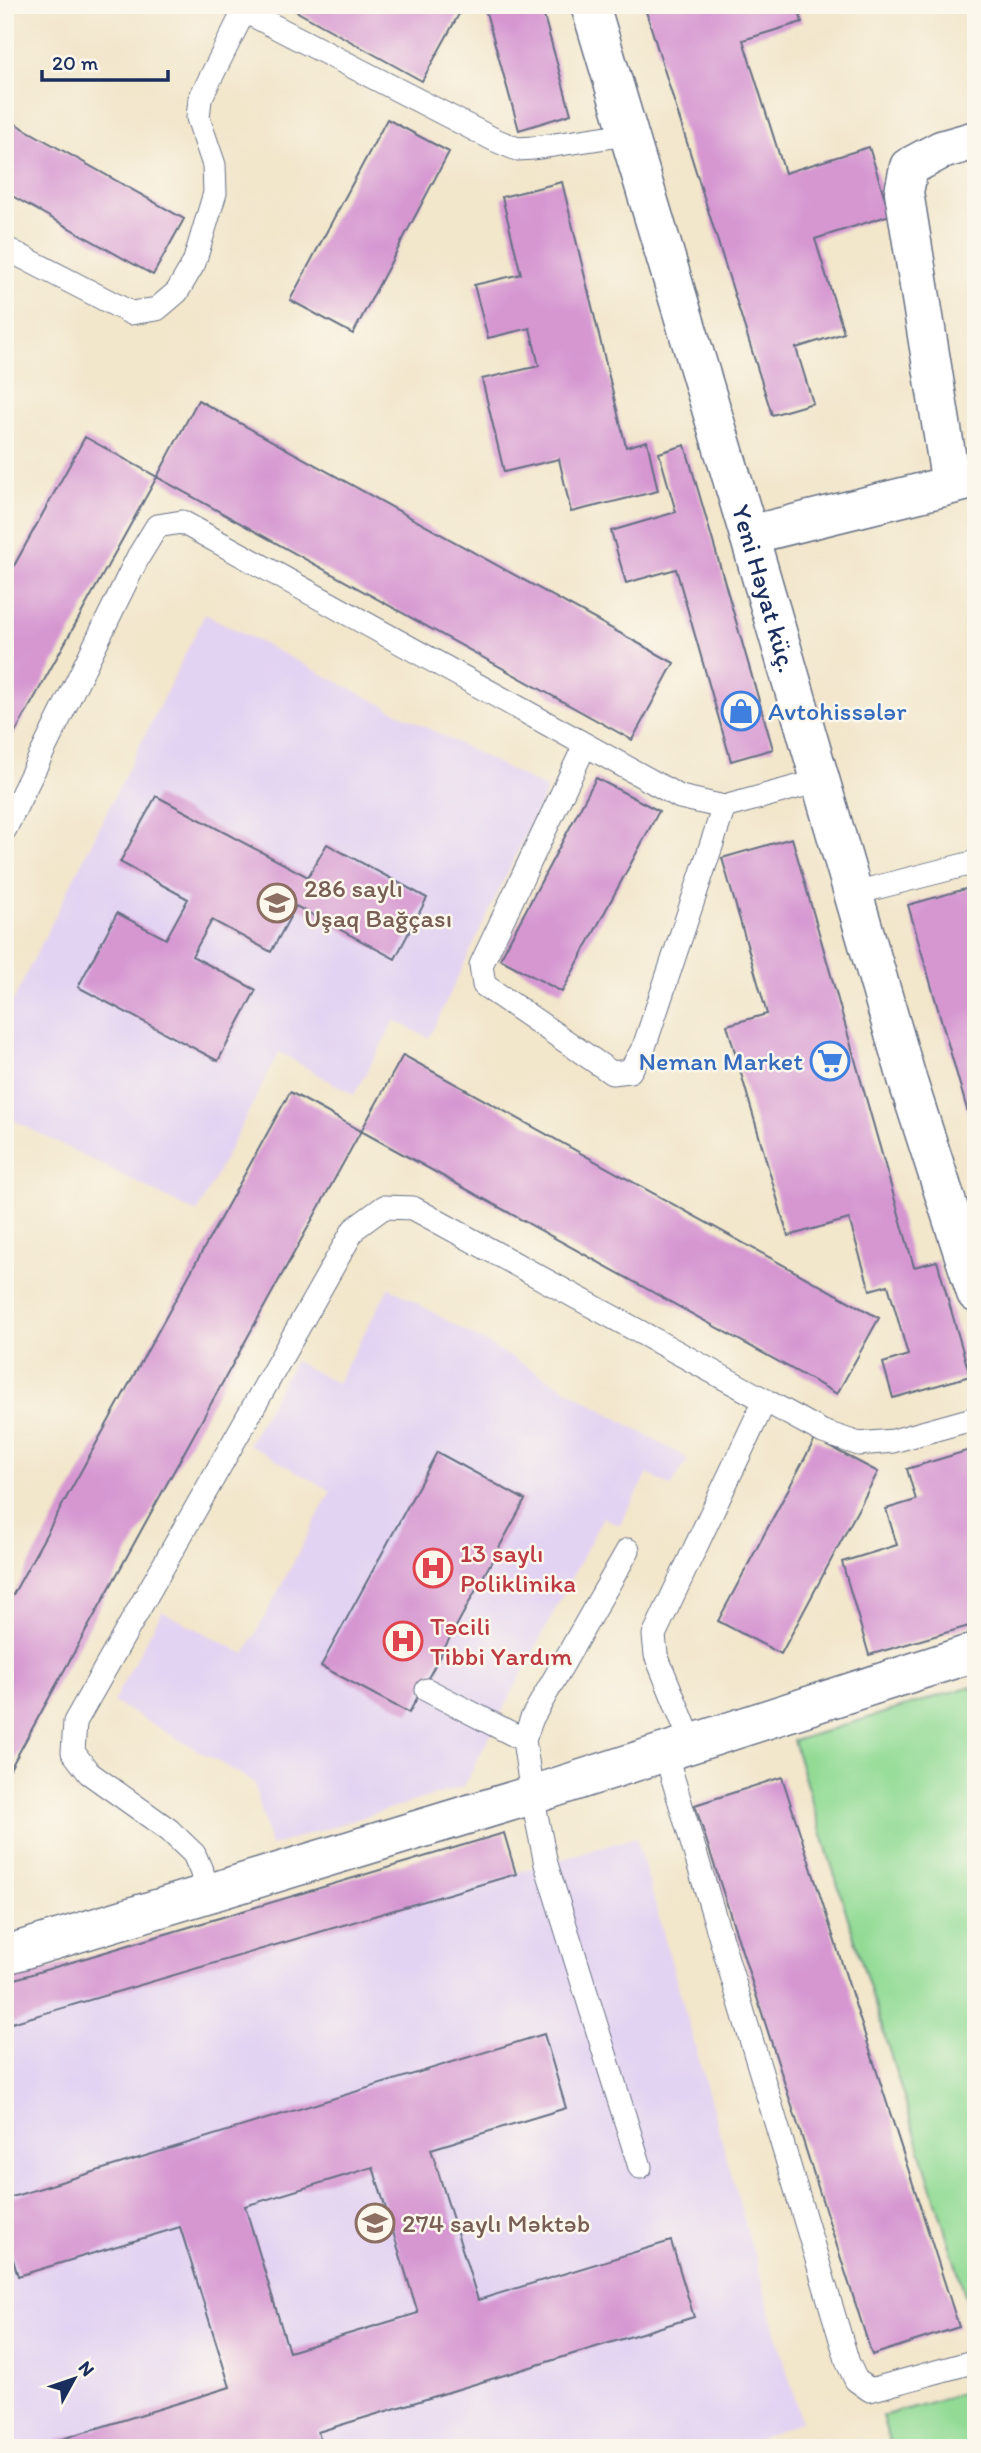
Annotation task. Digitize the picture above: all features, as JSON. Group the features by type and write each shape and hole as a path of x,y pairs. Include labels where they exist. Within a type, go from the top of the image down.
{"street":[{"name":"Yeni Həyat küç.","path":"590,5 749,535 819,781 855,892 908,1082 976,1293"},
{"path":"749,535 964,482 904,192 909,167 941,150 976,140"},
{"path":"5,1955 212,1894 976,1652"}],"lane":[{"path":"5,248 131,313 158,309 177,292 194,263 215,193 214,165 198,118 200,99 239,8 517,149 627,134"},
{"path":"5,829 138,557 157,526 182,522 680,797 724,807 819,781"},
{"path":"585,745 481,965 484,985 612,1073 630,1071 644,1047 724,807"},
{"path":"855,892 976,862"},
{"path":"212,1894 194,1854 169,1830 89,1773 73,1752 75,1722 354,1229 384,1206 413,1208 824,1432 859,1444 893,1441 976,1418"},
{"path":"765,1400 654,1635 656,1655 678,1748 848,2362 856,2379 870,2390 976,2361"},
{"path":"628,1550 532,1718 524,1740 545,1864 640,2167"},
{"path":"427,1690 524,1740"}],"shaded area":[{"name":"286 saylı Uşaq Bağçası","path":"205,614 547,789 429,1038 395,1020 354,1095 279,1052 197,1213 5,1116 5,1017"},
{"name":"13 saylı Poliklinika","path":"389,1287 688,1459 671,1487 648,1474 619,1525 603,1517 464,1786 270,1846 254,1782 113,1702 162,1611 245,1654 331,1491 248,1444 294,1361 337,1383"},
{"name":"274 saylı Məktəb","path":"636,1837 801,2421 740,2448 5,2448 5,2025"}],"green space":[{"path":"971,1686 976,1702 976,2330 793,1741"},
{"path":"976,2389 976,2448 891,2448 882,2416"}],"building":[{"path":"285,5 464,5 422,81"},
{"path":"484,5 541,5 571,114 519,130"},
{"path":"644,5 797,5 802,22 743,40 785,173 869,147 890,215 815,239 844,333 796,348 813,403 772,415"},
{"path":"5,118 184,219 153,275 5,192"},
{"path":"387,119 449,152 353,334 290,300"},
{"path":"562,182 626,447 647,441 658,491 571,512 559,459 504,472 482,379 539,366 530,328 488,338 474,285 521,274 502,197"},
{"path":"198,400 674,663 632,740 157,477"},
{"path":"85,437 157,477 5,751 5,582"},
{"path":"685,445 773,749 731,761 676,569 626,583 611,531 676,512 659,453"},
{"path":"596,778 659,811 562,992 500,959"},
{"path":"156,796 308,877 327,844 427,898 395,959 296,906 271,952 212,920 192,956 256,990 218,1061 78,987 117,913 166,939 188,899 120,862"},
{"path":"792,838 914,1267 937,1261 970,1376 893,1398 883,1363 908,1355 888,1285 870,1290 849,1219 788,1236 727,1025 767,1014 722,858"},
{"path":"976,886 976,1137 975,1137 908,905"},
{"path":"403,1055 879,1318 837,1394 361,1131"},
{"path":"290,1092 361,1131 5,1778 5,1609"},
{"path":"815,1439 878,1472 781,1654 718,1621"},
{"path":"976,1448 976,1624 869,1655 842,1562 897,1545 886,1509 916,1500 907,1469"},
{"path":"437,1452 525,1500 409,1713 321,1666"},
{"path":"782,1777 959,2327 872,2355 695,1805"},
{"path":"504,1833 516,1874 5,2025 5,1982"},
{"path":"544,2034 566,2108 431,2149 478,2300 671,2241 694,2317 318,2432 323,2448 281,2448 279,2444 266,2448 33,2448 230,2387 180,2227 18,2276 5,2233 5,2199","holes":["373,2167 418,2313 289,2352 245,2206"]}],"place":[{"name":"Avtohissələr","path":"741,711"},
{"name":"286 saylı Uşaq Bağçası","path":"277,903"},
{"name":"Neman Market","path":"830,1061"},
{"name":"13 saylı Poliklinika","path":"433,1568"},
{"name":"Təcili Tibbi Yardım","path":"403,1641"},
{"name":"274 saylı Məktəb","path":"375,2223"}]}
